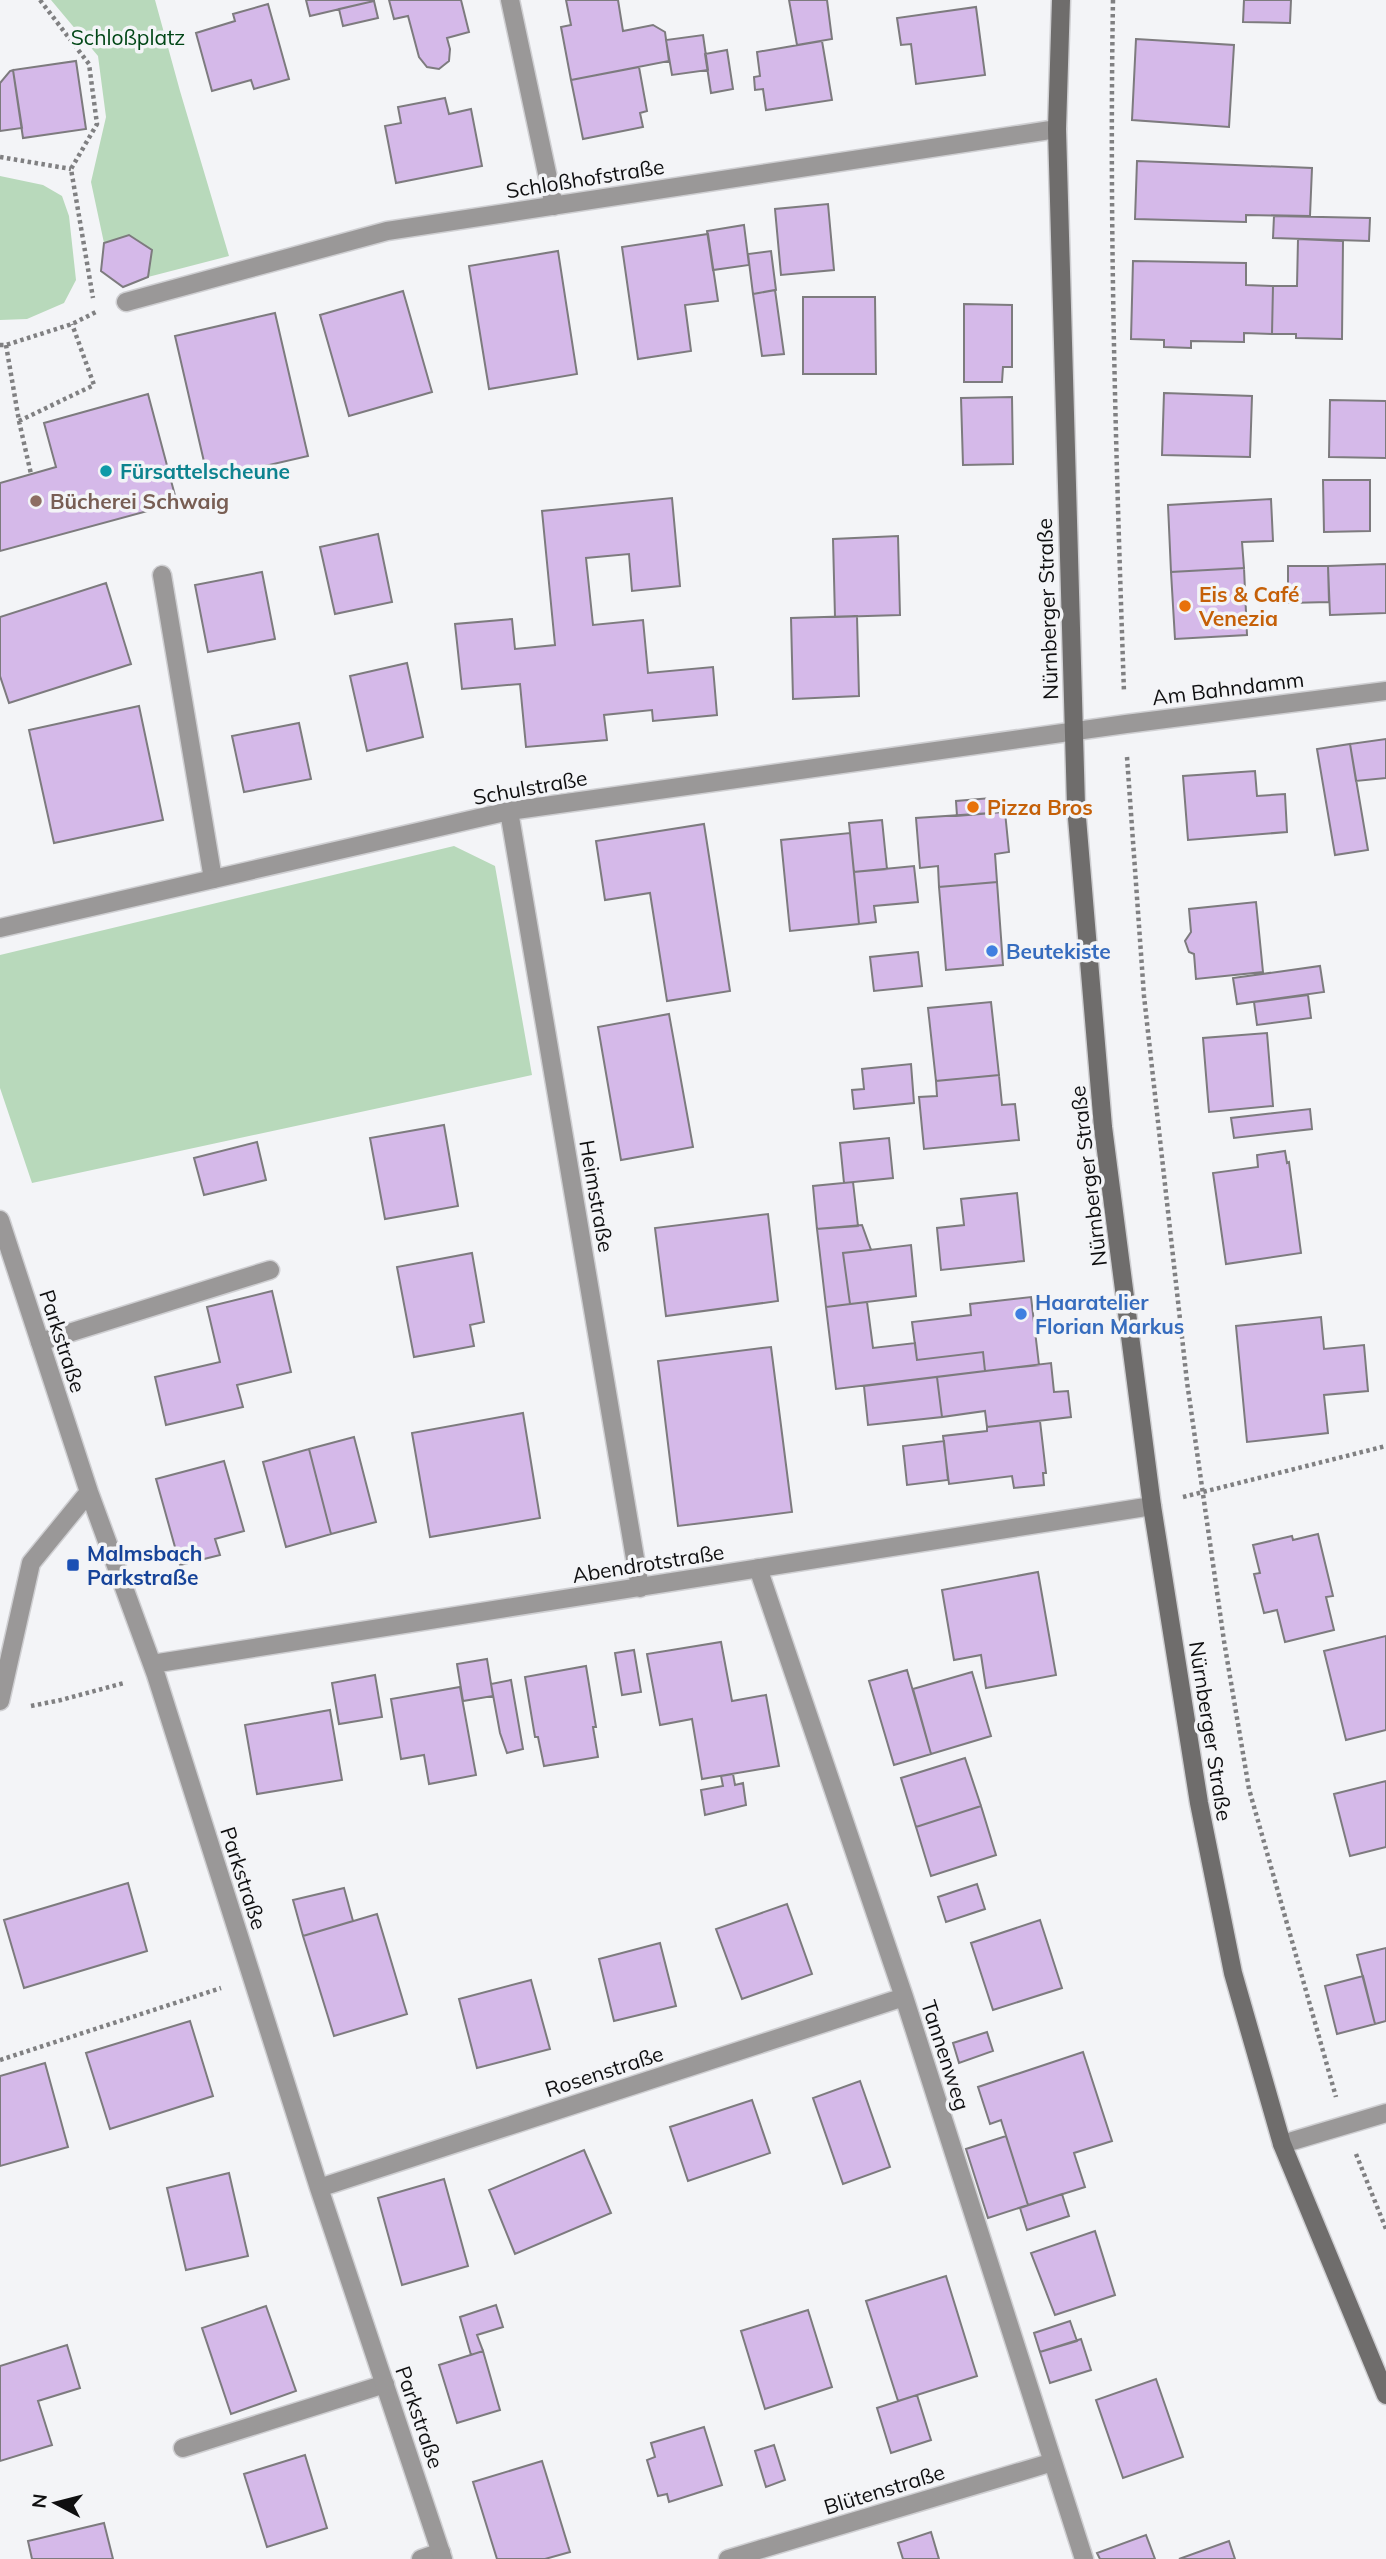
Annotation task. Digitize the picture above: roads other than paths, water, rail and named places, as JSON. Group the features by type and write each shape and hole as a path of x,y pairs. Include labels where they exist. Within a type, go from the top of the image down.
{"main road":[{"name":"Nürnberger Straße","path":"1061,0 1057,129 1064,364 1063,424 1077,813 1103,1127 1152,1506 1199,1803 1233,1973 1282,2144 1386,2395"}],"street":[{"path":"510,0 554,206"},
{"name":"Schloßhofstraße","path":"126,302 387,231 1057,129"},
{"path":"162,575 214,879"},
{"name":"Am Bahndamm","path":"1075,731 1386,691"},
{"name":"Schulstraße","path":"0,928 509,811 1075,731"},
{"name":"Heimstraße","path":"509,811 640,1588"},
{"name":"Parkstraße","path":"0,1220 89,1492 154,1669 319,2188 442,2556 421,2559"},
{"path":"40,1342 270,1270"},
{"path":"0,1701 30,1563 89,1492"},
{"name":"Abendrotstraße","path":"154,1669 758,1568 1152,1506"},
{"name":"Tannenweg","path":"758,1568 904,1997 1084,2559"},
{"name":"Rosenstraße","path":"319,2188 904,1997"},
{"path":"1282,2144 1386,2113"},
{"path":"183,2448 385,2384"},
{"name":"Blütenstraße","path":"728,2559 1053,2462"}],"place":[{"name":"Fürsattelscheune","path":"106,471"},
{"name":"Bücherei Schwaig","path":"36,501"},
{"name":"Eis & Café Venezia","path":"1185,606"},
{"name":"Pizza Bros","path":"973,807"},
{"name":"Beutekiste","path":"992,951"},
{"name":"Haaratelier Florian Markus","path":"1021,1314"},
{"name":"Malmsbach Parkstraße","path":"73,1565"}],"park label":[{"name":"Schloßplatz","path":"128,37"}]}
